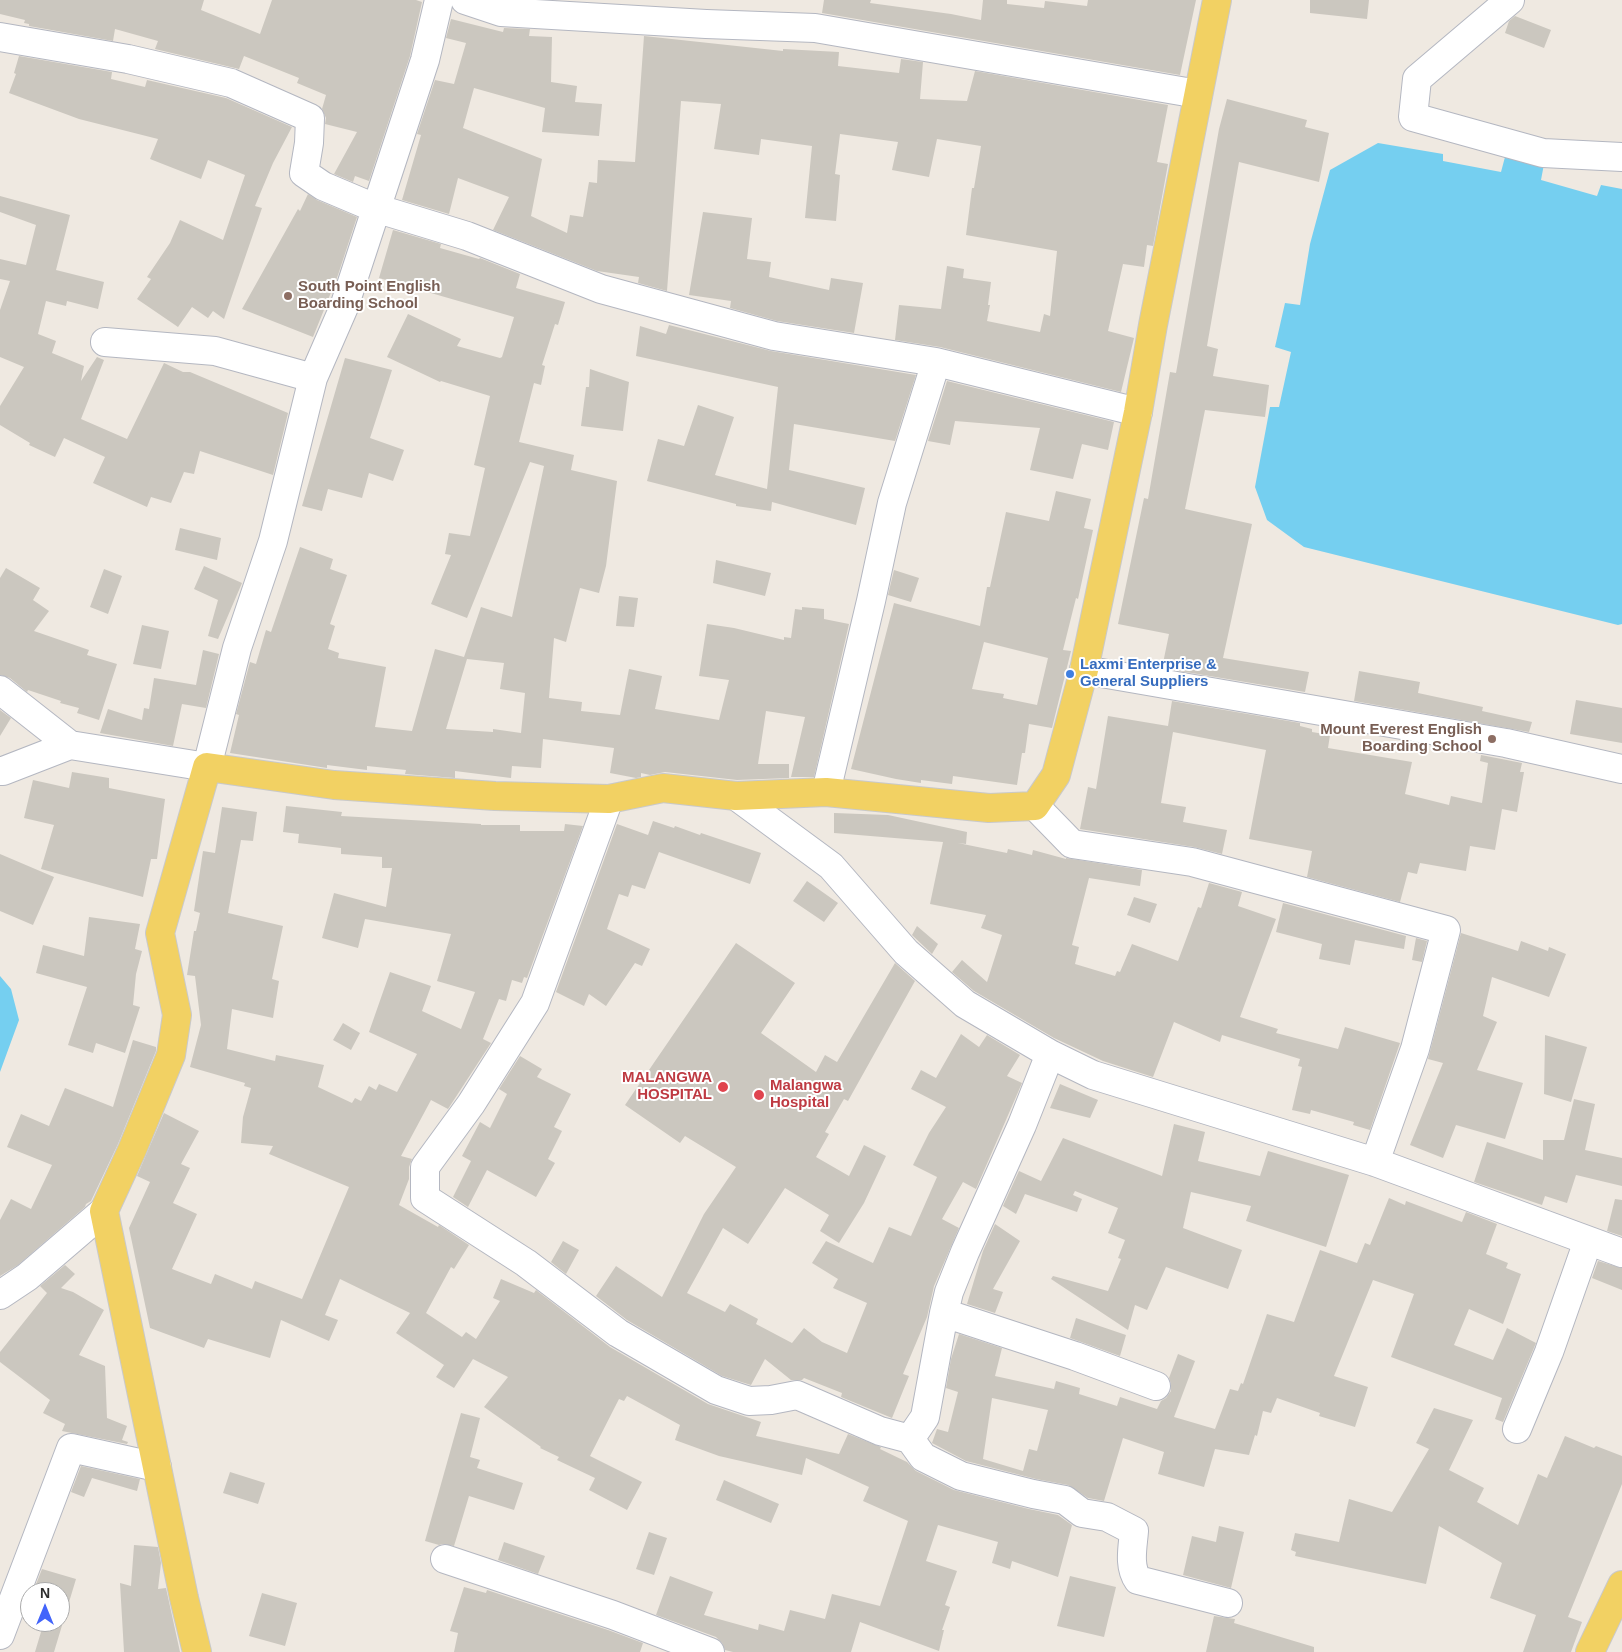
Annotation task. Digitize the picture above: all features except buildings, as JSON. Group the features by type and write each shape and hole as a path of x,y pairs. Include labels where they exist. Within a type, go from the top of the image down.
{"main road":[{"path":"197,1652 184,1598 104,1211 132,1150 171,1055 177,1015 160,934 206,767 334,785 495,796 609,799 663,788 736,796 826,792 989,808 1035,806 1056,775 1084,670 1138,412 1153,325 1217,0"},
{"path":"1590,1652 1622,1585"}],"street":[{"path":"0,690 70,745 206,767 237,648 273,541 313,378 344,307 375,208 426,60 439,0"},
{"path":"465,0 501,12 613,9 706,24 815,28 1198,94"},
{"path":"1510,0 1418,79 1412,117 1543,153 1622,158"},
{"path":"0,37 128,59 231,83 310,118 309,143 304,173 323,186 375,208 467,236 601,289 774,336 936,362 1138,412"},
{"path":"105,342 215,351 313,378"},
{"path":"826,792 892,503 936,362"},
{"path":"1084,670 1506,743 1622,769"},
{"path":"0,771 70,745"},
{"path":"736,796 831,866 906,952 965,1004 1050,1054 1094,1075 1375,1162 1622,1253"},
{"path":"609,799 535,1003 472,1104 425,1167 425,1198 526,1263 618,1333 716,1390 749,1401 771,1400 796,1395 880,1431 910,1439 923,1457 961,1476 1065,1500 1082,1512 1107,1517 1134,1530 1133,1573 1138,1580 1228,1603"},
{"path":"1035,806 1072,844 1192,862 1446,930 1415,1049 1375,1162"},
{"path":"910,1439 926,1417 949,1292 1022,1125 1050,1054"},
{"path":"0,1295 27,1278 104,1211"},
{"path":"1517,1430 1549,1352 1588,1241"},
{"path":"944,1313 1075,1356 1156,1386"},
{"path":"0,1634 71,1448 157,1468"},
{"path":"445,1559 613,1615 710,1652"}],"water":[{"path":"1378,143 1443,154 1443,161 1501,172 1505,157 1544,164 1541,180 1597,196 1601,185 1622,189 1622,624 1618,625 1304,547 1267,520 1255,487 1270,407 1279,407 1291,352 1275,347 1285,303 1300,305 1310,244 1330,170"},
{"path":"0,976 11,989 19,1020 0,1072"}],"place":[{"name":"South Point English Boarding School","path":"288,296"},
{"name":"Laxmi Enterprise & General Suppliers","path":"1070,674"},
{"name":"Mount Everest English Boarding School","path":"1492,739"},
{"name":"MALANGWA HOSPITAL","path":"723,1087"},
{"name":"Malangwa Hospital","path":"759,1095"}]}
